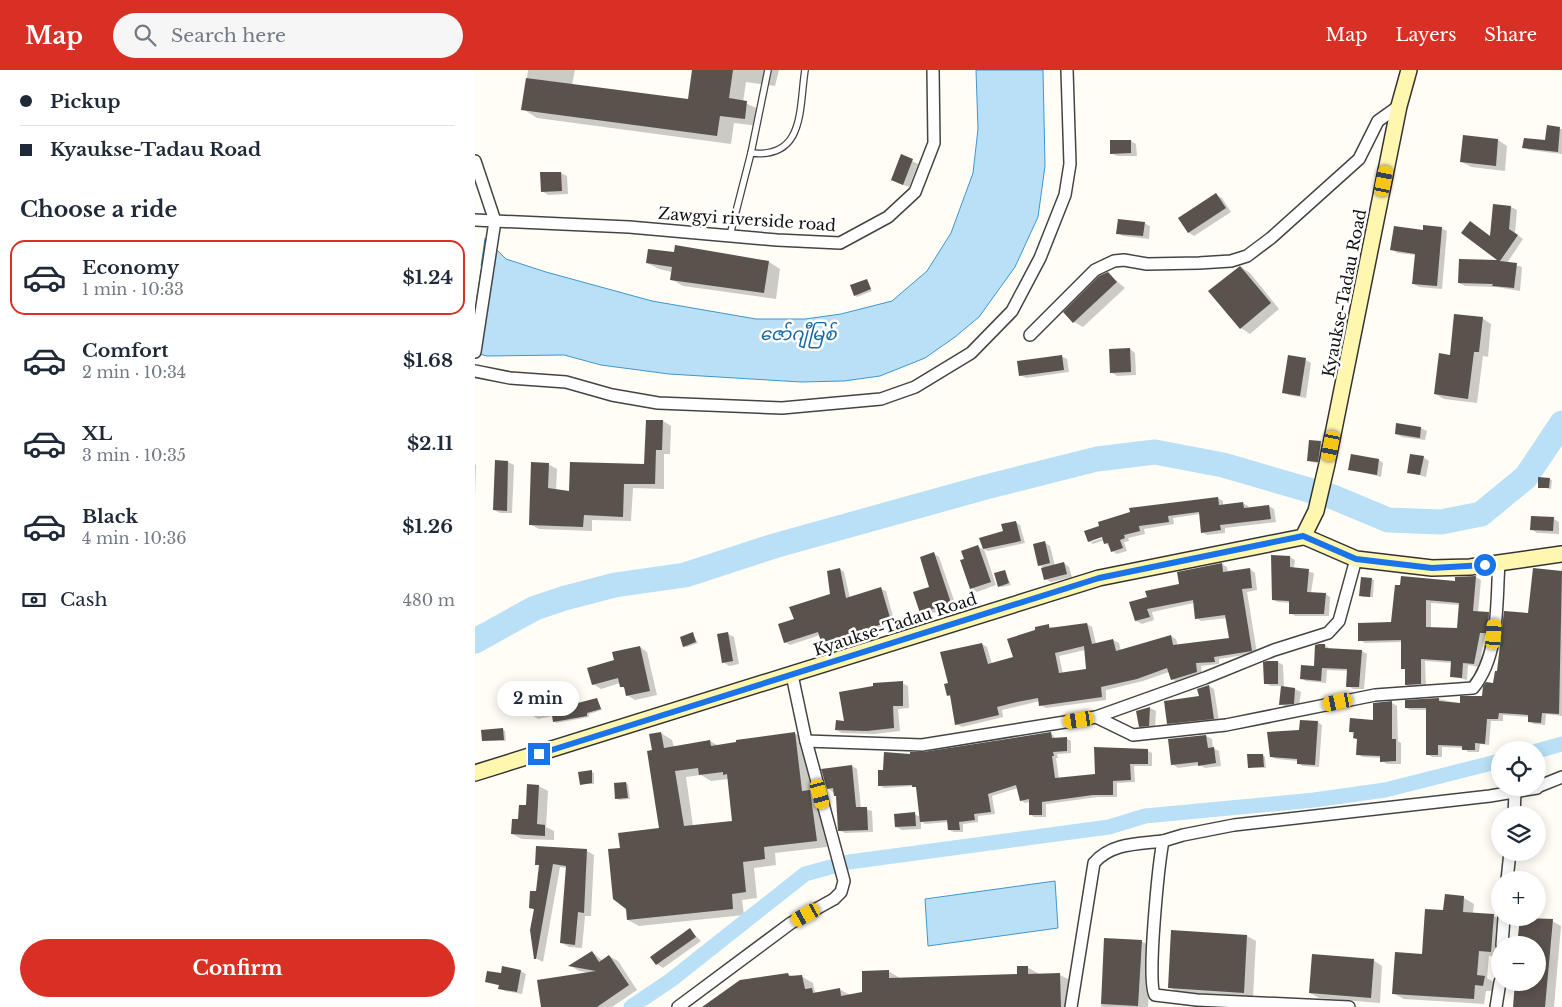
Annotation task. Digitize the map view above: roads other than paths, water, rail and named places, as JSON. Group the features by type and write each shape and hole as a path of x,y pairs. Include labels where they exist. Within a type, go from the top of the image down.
{"main road":[{"name":"Kyaukse-Tadau Road","path":"475,773 1099,578 1303,536 1316,511 1327,464 1399,106 1409,70"},
{"path":"1303,536 1356,559 1432,568 1470,567 1562,554"}],"street":[{"name":"Zawgyi riverside road","path":"475,220 629,227 777,240 840,243 888,217 915,192 934,143 933,70"},
{"path":"475,371 509,378 567,382 611,395 658,403 782,408 881,399 915,387 971,353 999,325 1012,311 1040,258 1065,195 1070,164 1067,70"},
{"path":"1030,335 1095,270 1106,264 1124,260 1147,264 1199,263 1231,261 1247,256 1271,238 1359,159 1378,121 1399,106"},
{"path":"475,161 495,221 475,352"},
{"path":"806,740 922,745 1096,717 1205,678 1274,650 1328,633 1339,621 1356,559"},
{"path":"1096,717 1133,735 1226,725 1375,695 1473,688 1483,676 1494,634 1499,563"},
{"path":"678,1007 791,923 834,900 841,892 844,881 806,740 792,675"},
{"path":"1546,783 1562,777"},
{"path":"1071,1007 1094,863 1105,853 1116,847 1163,841 1234,825 1491,795"},
{"path":"1163,841 1152,966 1152,991 1155,995 1197,1000 1349,1007"},
{"path":"1496,1007 1499,991"}],"lane":[{"path":"729,235 751,153 767,70"},
{"path":"751,153 768,155 785,148 797,130 805,70"}],"water":[{"name":"ဇော်ဂျီမြစ်","path":"976,70 1043,70 1045,166 1038,217 1015,267 979,317 925,358 880,376 844,381 801,382 669,374 601,365 564,355 487,356 475,353 477,295 486,296 486,292 478,291 481,270 490,271 490,268 481,266 485,238 506,259 546,272 652,301 756,319 805,319 841,314 892,301 927,271 951,233 973,173 978,129"},
{"path":"1055,881 1058,928 928,946 925,899"}],"waterway":[{"path":"475,641 535,608 565,598 615,585 685,575 774,546 986,487 1097,459 1155,452 1223,465 1333,497 1388,520 1441,522 1481,514 1526,477 1562,423"},
{"path":"1546,748 1562,744"},
{"path":"631,1007 671,980 805,874 849,862 1109,827 1145,816 1314,800 1385,790 1491,763"}]}
